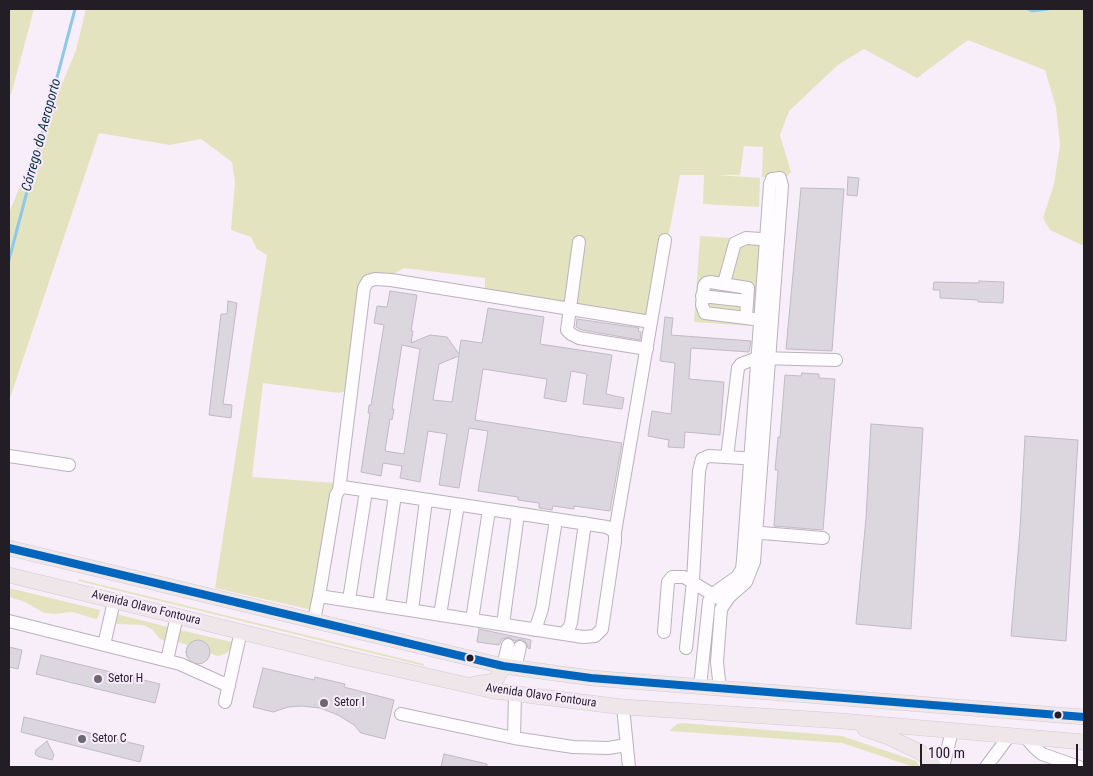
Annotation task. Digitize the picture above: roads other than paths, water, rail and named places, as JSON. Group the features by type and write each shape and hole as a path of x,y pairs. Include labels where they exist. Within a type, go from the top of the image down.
{"main road":[{"name":"Avenida Olavo Fontoura","path":"13,550 509,667 591,678 1084,717"},
{"path":"41,583 47,557"},
{"name":"Avenida Olavo Fontoura","path":"9,575 352,660 469,686 515,694 623,707 842,721 1084,742"},
{"path":"469,686 494,681 509,667"},
{"path":"879,724 881,701"},
{"path":"842,721 908,745 929,759 934,767"}],"street":[{"path":"724,283 735,243 746,238 773,239"},
{"path":"764,358 760,320 773,239"},
{"path":"700,687 709,600 713,594 737,578 742,569 751,532 773,239"},
{"path":"319,596 472,620 516,634 563,634 583,637 595,636 602,629 615,532 665,240"},
{"path":"579,242 567,330 579,338 647,348"},
{"path":"314,620 336,495 339,490 364,288 368,281 375,279 391,280 651,322"},
{"path":"746,318 748,288 724,283 706,283 702,296 702,305 705,313 760,320"},
{"path":"702,296 748,300"},
{"path":"727,456 738,368 745,361 764,358 836,360"},
{"path":"9,456 69,466"},
{"path":"686,648 702,459 709,456 727,456 756,459"},
{"path":"339,490 343,487 585,523 608,527 615,532"},
{"path":"349,600 366,491"},
{"path":"379,605 395,495"},
{"path":"412,610 426,500"},
{"path":"440,615 458,505"},
{"path":"472,620 488,510"},
{"path":"509,667 516,634 518,514"},
{"path":"516,634 542,609 556,520"},
{"path":"563,634 571,623 585,523"},
{"path":"751,532 823,538"},
{"path":"720,689 717,662 720,609 723,602 746,582 751,573 754,562 751,532"},
{"path":"664,632 668,582 672,577 679,576 693,581 723,602"},
{"path":"104,645 114,601"},
{"path":"166,660 177,616"},
{"path":"9,621 166,660 193,669 229,686"},
{"path":"225,702 241,631"},
{"path":"514,738 515,694"},
{"path":"623,707 629,767"},
{"path":"401,714 514,738 592,748 627,745"},
{"path":"943,767 952,732"},
{"path":"986,767 1009,736"},
{"path":"1026,738 1042,754 1079,767"}],"waterway":[{"name":"Córrego do Aeroporto","path":"9,260 75,9"},
{"path":"1028,9 1032,11 1048,9"}],"place":[{"name":"Setor H","path":"98,679"},
{"name":"Setor I","path":"324,703"},
{"name":"Setor C","path":"82,739"}]}
